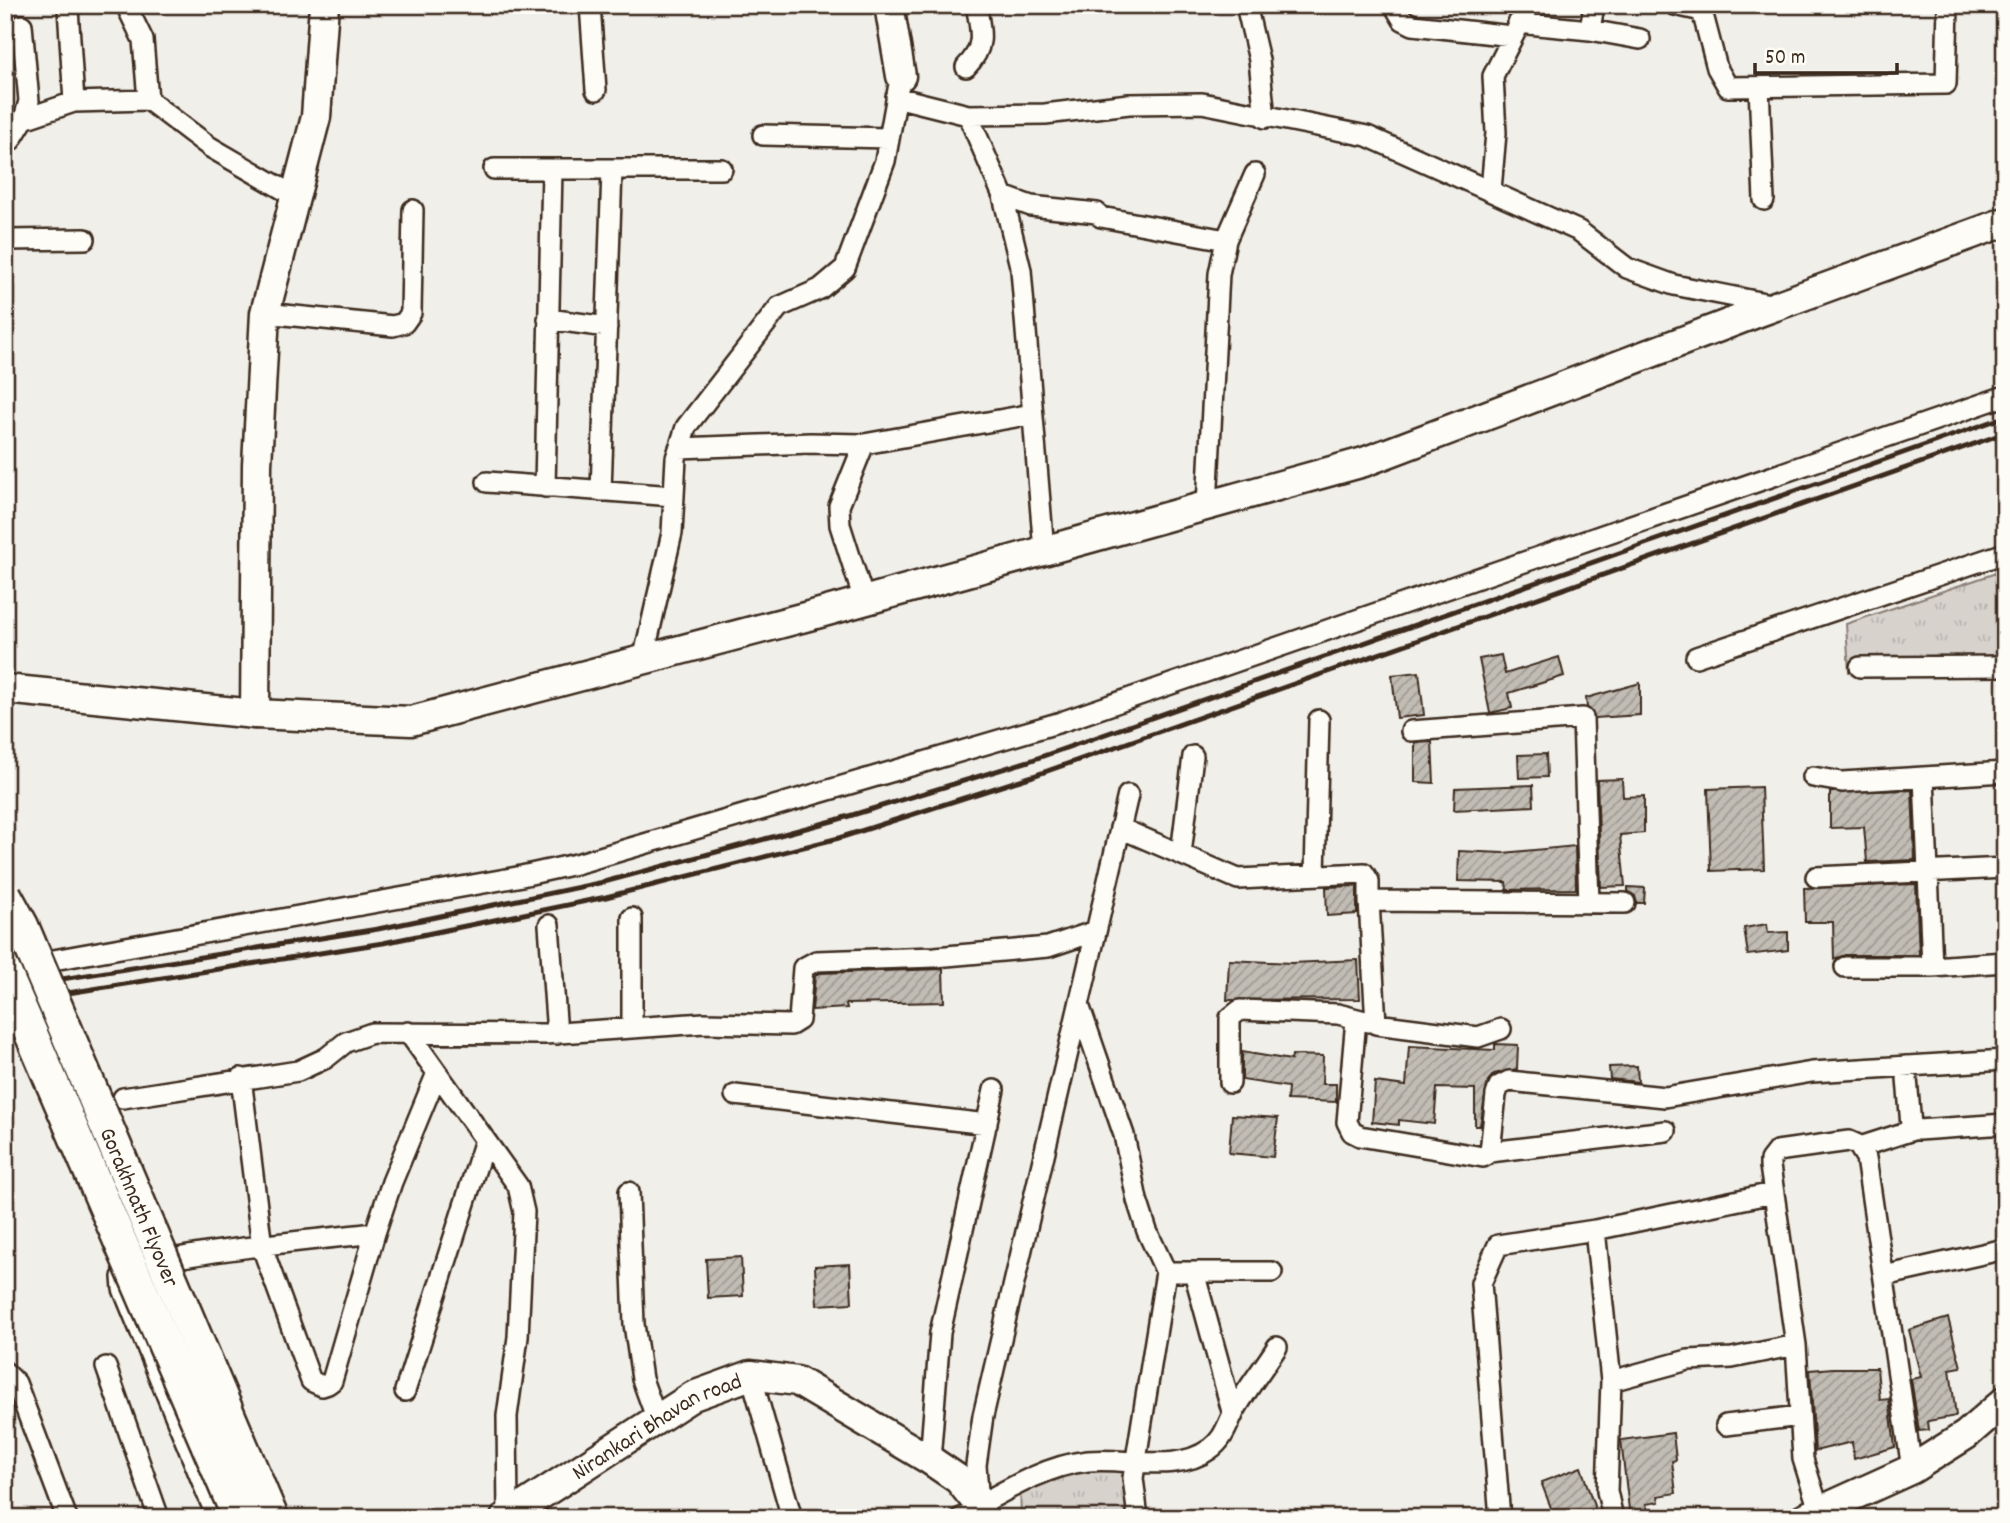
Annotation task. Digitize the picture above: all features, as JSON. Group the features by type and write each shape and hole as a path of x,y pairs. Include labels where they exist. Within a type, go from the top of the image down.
{"main road":[{"name":"Gorakhnath Flyover","path":"5,895 22,926 166,1260 272,1518"},
{"name":"Gorakhnath Flyover","path":"5,973 239,1518"}],"street":[{"path":"126,5 143,40 144,85 148,100 211,148 298,198"},
{"path":"256,714 257,464 265,313 298,198 316,117 324,5"},
{"path":"590,5 596,90"},
{"path":"643,660 672,533 679,448 686,427 779,307 820,289 845,268 885,161 899,87 889,5"},
{"path":"966,67 977,55 982,40 976,5"},
{"path":"1246,5 1259,60 1265,118"},
{"path":"1394,5 1403,20 1413,25 1515,30 1590,30 1640,39"},
{"path":"1490,190 1496,133 1493,76 1530,5"},
{"path":"1590,30 1594,5"},
{"path":"1675,5 1702,11 1717,68 1728,87 1947,84 1948,5"},
{"path":"68,8 74,103"},
{"path":"5,141 11,140 24,119 29,101 22,25"},
{"path":"899,87 968,115 1045,114 1129,104 1202,103 1265,118 1367,136 1579,231 1627,268 1674,285 1776,305"},
{"path":"1759,87 1764,200"},
{"path":"24,119 74,103 148,100"},
{"path":"968,115 1003,196 1021,270 1044,551"},
{"path":"763,135 889,138"},
{"path":"494,169 722,169"},
{"path":"544,487 551,170"},
{"path":"601,491 612,170"},
{"path":"1208,505 1219,274 1226,240 1255,174"},
{"path":"1003,196 1031,206 1097,213 1101,217 1226,240"},
{"path":"265,313 393,326 404,323 411,313 413,210"},
{"path":"5,689 256,714 411,721 1364,462 1776,305 2005,222"},
{"path":"5,240 85,239"},
{"path":"548,319 607,327"},
{"path":"5,934 23,961 32,964 517,877 576,864 1049,726 2005,396"},
{"path":"679,448 810,443 864,444 1032,414"},
{"path":"864,444 839,506 841,524 864,600"},
{"path":"487,482 674,496"},
{"path":"1696,657 2005,553"},
{"path":"1860,667 2005,666"},
{"path":"1411,731 1583,718 1589,903"},
{"path":"1315,875 1319,720"},
{"path":"1181,854 1193,756"},
{"path":"1813,777 1842,782 2005,772"},
{"path":"1924,777 1932,967"},
{"path":"976,1513 976,1465 983,1416 1128,795"},
{"path":"1120,828 1238,879 1364,873 1369,881 1376,1024"},
{"path":"1816,877 2005,868"},
{"path":"1369,901 1625,903"},
{"path":"632,918 632,1028"},
{"path":"549,925 557,1034"},
{"path":"123,1098 312,1066 358,1036 408,1032 557,1034 704,1023 791,1026 799,1020 803,968 816,961 935,957 1048,947 1096,931"},
{"path":"1845,967 1932,967 2005,962"},
{"path":"1079,1004 1124,1135 1143,1220 1166,1272 1133,1478 1138,1518"},
{"path":"1230,1083 1230,1018 1240,1010 1338,1014 1376,1024 1478,1037 1501,1029"},
{"path":"1356,1018 1347,1122 1352,1132 1360,1136 1482,1157 1490,1152 1666,1131"},
{"path":"408,1032 518,1186 524,1212 519,1337 507,1416 506,1517"},
{"path":"1490,1152 1496,1095 1499,1086 1510,1081 1665,1097 1812,1072 2005,1060"},
{"path":"1906,1066 1908,1122 1916,1129"},
{"path":"241,1078 261,1247 311,1381 322,1385 332,1381 392,1182 437,1073"},
{"path":"930,1460 940,1333 994,1090"},
{"path":"735,1096 987,1124"},
{"path":"1860,1147 1916,1129 2005,1124"},
{"path":"405,1391 485,1140"},
{"path":"1912,1469 1866,1158 1860,1147 1849,1141 1777,1151 1770,1160 1796,1345 1803,1459 1824,1512 1912,1469 1966,1435 2005,1401"},
{"path":"629,1192 634,1324 642,1379 657,1420"},
{"path":"1500,1518 1481,1283 1498,1245 1595,1230 1773,1193"},
{"path":"1595,1230 1611,1381 1607,1491 1613,1518"},
{"path":"216,1518 123,1289 122,1277 127,1270 174,1258 375,1233"},
{"path":"1884,1276 2005,1249"},
{"path":"1166,1272 1272,1272"},
{"path":"1194,1272 1233,1415"},
{"path":"1611,1381 1688,1360 1732,1359 1796,1345"},
{"path":"976,1513 1020,1482 1062,1467 1088,1461 1189,1460 1210,1450 1227,1431 1233,1415 1277,1347"},
{"path":"106,1367 159,1518"},
{"path":"5,1372 16,1383 67,1518"},
{"path":"751,1375 792,1518"},
{"name":"Nirankari Bhavan road","path":"506,1517 693,1396 751,1375 797,1381 930,1460 958,1479 976,1513"},
{"path":"1726,1425 1800,1416"}],"green space":[{"path":"2005,570 2005,666 1849,672 1846,624"},
{"path":"1135,1462 1142,1518 1021,1518 1020,1482"}],"building":[{"path":"1501,655 1505,674 1559,657 1564,676 1509,693 1512,708 1490,713 1479,659"},
{"path":"1419,672 1424,715 1397,718 1392,675"},
{"path":"1640,683 1640,715 1595,718 1587,707 1586,698"},
{"path":"1432,742 1434,783 1415,782 1415,743"},
{"path":"1546,754 1547,777 1519,778 1518,755"},
{"path":"1622,779 1623,797 1644,796 1644,833 1620,835 1625,886 1601,887 1597,780"},
{"path":"1533,785 1534,806 1454,810 1455,788"},
{"path":"1761,787 1764,869 1711,871 1708,789"},
{"path":"1912,790 1915,860 1867,862 1864,827 1830,828 1830,792"},
{"path":"1575,846 1576,889 1507,890 1506,882 1458,881 1459,851 1503,853"},
{"path":"1916,884 1919,955 1845,955 1834,959 1833,922 1805,922 1804,888"},
{"path":"1357,886 1357,914 1327,916 1326,887"},
{"path":"1628,887 1645,888 1644,903 1637,903"},
{"path":"1767,924 1768,933 1788,932 1788,950 1748,955 1744,928"},
{"path":"1229,960 1291,963 1358,960 1360,999 1227,1000"},
{"path":"943,969 944,1002 846,1004 847,1008 812,1010 815,976 819,973"},
{"path":"1495,1044 1518,1045 1517,1069 1494,1074 1488,1081 1480,1126 1475,1126 1475,1089 1437,1088 1434,1124 1399,1120 1399,1125 1372,1122 1375,1082 1406,1086 1409,1046 1495,1050"},
{"path":"1242,1052 1291,1060 1292,1055 1323,1056 1322,1084 1336,1084 1336,1102 1287,1100 1288,1087 1242,1080"},
{"path":"1637,1066 1638,1082 1610,1079 1609,1067"},
{"path":"1232,1115 1278,1118 1273,1157 1229,1153"},
{"path":"741,1257 743,1296 708,1298 706,1259"},
{"path":"850,1264 852,1303 817,1305 815,1266"},
{"path":"1948,1318 1961,1367 1950,1369 1956,1416 1928,1421 1929,1430 1919,1431 1911,1379 1921,1377 1909,1330"},
{"path":"1877,1368 1880,1400 1889,1399 1895,1447 1854,1459 1852,1442 1815,1451 1810,1370"},
{"path":"1673,1433 1676,1460 1672,1461 1676,1493 1658,1496 1659,1502 1646,1504 1650,1518 1630,1518 1621,1440"},
{"path":"1581,1467 1598,1518 1555,1518 1541,1482"}],"railway":[{"path":"5,988 378,929 604,882 836,820 1029,761 2005,417"},
{"path":"5,1003 383,943 606,897 839,838 1033,776 2005,433"}]}
